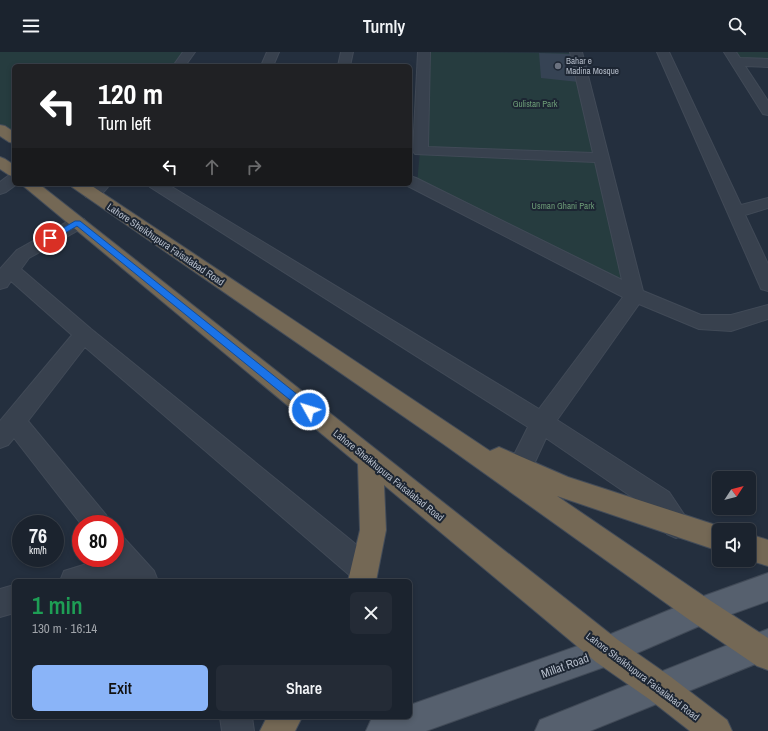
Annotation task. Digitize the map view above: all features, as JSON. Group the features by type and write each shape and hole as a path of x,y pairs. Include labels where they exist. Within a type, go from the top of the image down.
{"highway":[{"path":"0,129 12,138"},
{"path":"0,162 12,171"},
{"name":"Lahore Sheikhupura Faisalabad Road","path":"32,186 607,651 660,688 716,731"},
{"name":"Lahore Sheikhupura Faisalabad Road","path":"91,187 702,611 764,649"},
{"path":"450,436 564,487 712,536"},
{"path":"363,575 373,530 370,459"},
{"path":"756,549 768,553"},
{"path":"276,731 285,719"}],"main road":[{"name":"Millat Road","path":"382,731 607,651 702,611 768,587"},
{"path":"550,731 764,649"}],"street":[{"path":"183,64 189,52"},
{"path":"268,64 274,52"},
{"path":"344,64 347,52"},
{"path":"416,170 424,52"},
{"path":"520,467 542,423 635,295 602,158 573,52"},
{"path":"663,52 768,284"},
{"path":"734,57 768,63"},
{"path":"734,57 768,111"},
{"path":"416,170 602,158"},
{"path":"416,170 635,295 699,322 731,323 768,312"},
{"path":"0,189 12,180"},
{"path":"159,186 542,423 660,501 676,524"},
{"path":"735,212 768,203"},
{"path":"78,223 23,254 5,276 84,334 363,575"},
{"path":"84,334 7,430 88,515"},
{"path":"80,579 129,564"},
{"path":"0,603 12,600"},
{"path":"236,719 238,731"}],"green space":[{"path":"0,52 188,52 180,64 12,64 12,135 0,127"},
{"path":"424,52 576,53 634,295 417,184 420,151"},
{"path":"730,52 768,52 768,63 738,62"}],"building":[{"name":"Bahar e Madina Mosque","path":"539,53 572,54 579,82 541,78"}],"place":[{"name":"Bahar e Madina Mosque","path":"558,66"}],"route":[{"path":"50,238 78,223 309,410"}],"park label":[{"name":"Gulistan Park","path":"535,104"},
{"name":"Usman Ghani Park","path":"563,206"}]}
